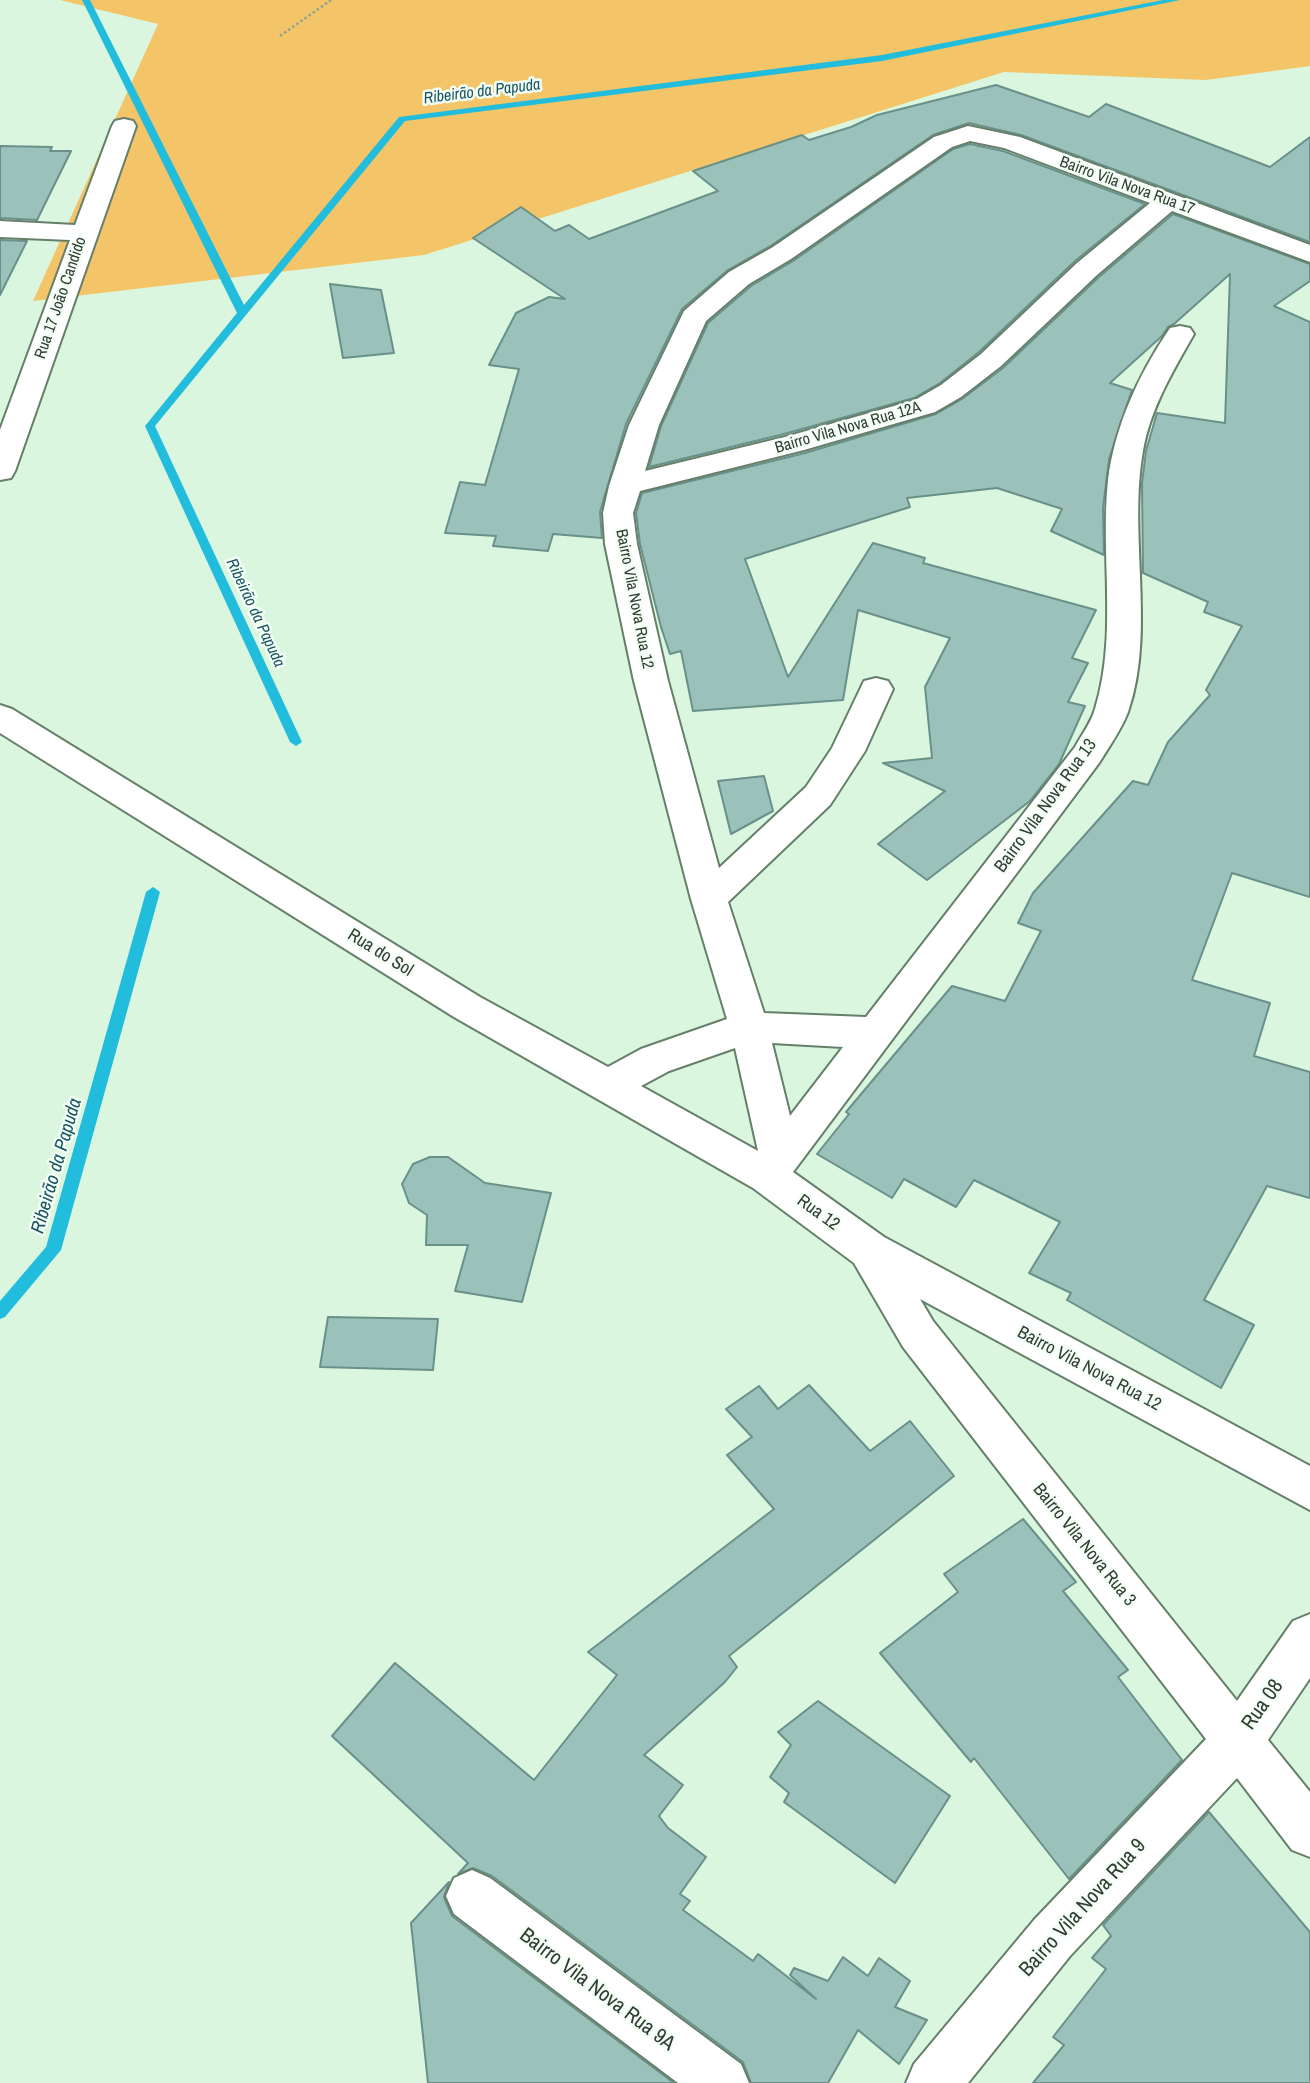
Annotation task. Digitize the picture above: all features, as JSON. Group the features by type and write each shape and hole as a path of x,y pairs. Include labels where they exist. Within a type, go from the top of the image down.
{"street":[{"name":"Rua 17 João Candido","path":"0,471 124,126"},
{"name":"Bairro Vila Nova Rua 17","path":"943,142 968,134 999,138 1310,254"},
{"name":"Bairro Vila Nova Rua 12","path":"773,1167 749,1027 709,899 651,681 621,544 618,513 644,425 694,317 738,278 782,253 943,142"},
{"name":"Bairro Vila Nova Rua 12A","path":"624,486 794,444 925,406 991,360 1087,269 1168,201"},
{"path":"0,229 84,233"},
{"name":"Bairro Vila Nova Rua 13","path":"773,1167 1087,755 1111,710 1120,667 1122,518 1128,450 1144,395 1180,334"},
{"path":"709,899 818,796 848,751 876,689"},
{"name":"Rua do Sol","path":"0,717 467,1007 608,1086 773,1167"},
{"path":"608,1086 655,1060 749,1027 876,1033"},
{"name":"Rua 12","path":"773,1167 869,1250"},
{"name":"Bairro Vila Nova Rua 12","path":"869,1250 1310,1489"},
{"name":"Bairro Vila Nova Rua 3","path":"869,1250 918,1334 1240,1739 1310,1832"},
{"name":"Rua 08","path":"1240,1739 1310,1637"},
{"name":"Bairro Vila Nova Rua 9","path":"933,2083 1052,1938 1240,1739"},
{"name":"Bairro Vila Nova Rua 9A","path":"472,1896 722,2083"}],"path":[{"path":"280,36 331,0"}],"shaded area":[{"path":"60,0 1310,0 1310,66 1206,80 1004,72 424,255 33,301 158,24"}],"building":[{"path":"996,85 1089,117 1106,104 1270,167 1310,137 1310,242 1021,135 969,123 933,135 772,245 728,270 682,309 626,424 600,512 602,538 553,534 548,551 493,546 496,536 445,533 460,482 485,485 519,369 489,365 516,313 549,297 565,299 473,238 521,207 555,231 569,225 589,239 718,191 693,171 802,135 809,140 851,127 877,115"},
{"path":"970,144 1003,151 1145,204 1075,261 979,352 940,383 914,398 649,467 661,426 708,323 751,286 793,261 953,149"},
{"path":"0,146 52,147 50,151 71,151 37,220 0,218"},
{"path":"1173,214 1310,264 1310,281 1274,306 1310,322 1310,897 1232,873 1192,980 1270,1003 1254,1056 1310,1072 1310,1198 1267,1186 1204,1300 1254,1325 1221,1388 1067,1300 1071,1293 1029,1273 1060,1222 974,1180 956,1207 904,1179 892,1198 817,1154 849,1114 846,1112 952,986 1005,1001 1041,931 1018,923 1033,893 1133,781 1148,785 1168,742 1210,695 1206,690 1242,626 1204,612 1208,602 1143,573 1142,483 1146,451 1157,413 1225,423 1230,274 1168,327 1162,336 1110,383 1132,390 1109,459 1103,508 1104,555 1051,531 1062,509 997,488 907,498 910,507 745,559 788,677 873,543 925,558 923,563 1096,610 1072,658 1088,663 1068,702 1085,706 1059,764 1030,801 927,880 878,844 945,791 883,763 932,758 925,687 950,638 858,610 843,700 693,711 681,651 670,654 661,627 640,544 636,513 642,493 805,453 936,414 962,399 1003,368 1099,277"},
{"path":"0,240 27,241 0,295"},
{"path":"330,284 381,290 394,353 343,358"},
{"path":"764,776 773,811 731,834 718,781"},
{"path":"430,1157 448,1157 485,1183 551,1193 522,1302 455,1291 468,1245 426,1245 427,1215 409,1203 402,1184 413,1164"},
{"path":"328,1317 438,1319 433,1370 320,1367"},
{"path":"809,1385 870,1451 910,1421 954,1476 729,1656 737,1667 725,1682 644,1755 683,1785 659,1816 668,1828 706,1857 680,1894 690,1901 683,1910 753,1961 758,1954 816,1999 790,1975 794,1968 828,1981 843,1957 868,1976 879,1958 910,1981 895,2007 927,2020 899,2064 858,2030 828,2083 751,2083 743,2062 492,1876 473,1868 458,1874 468,1863 332,1736 395,1663 534,1780 617,1675 588,1652 774,1509 727,1455 752,1437 726,1409 759,1386 778,1409"},
{"path":"1023,1519 1076,1582 1063,1591 1128,1670 1118,1677 1182,1760 1069,1879 974,1758 971,1762 880,1653 958,1592 944,1574"},
{"path":"818,1701 950,1796 895,1883 784,1802 789,1793 770,1777 791,1745 778,1732"},
{"path":"1209,1812 1310,1932 1310,2083 1033,2083 1064,2045 1053,2037 1106,1969 1092,1958 1111,1936 1103,1925"},
{"path":"449,1882 444,1897 452,1916 674,2083 428,2083 411,1923"}],"waterway":[{"path":"86,0 243,313"},
{"name":"Ribeirão da Papuda","path":"243,313 402,119 882,58 1176,0"},
{"name":"Ribeirão da Papuda","path":"243,313 150,426 296,742"},
{"name":"Ribeirão da Papuda","path":"0,1312 53,1250 153,892"}]}
